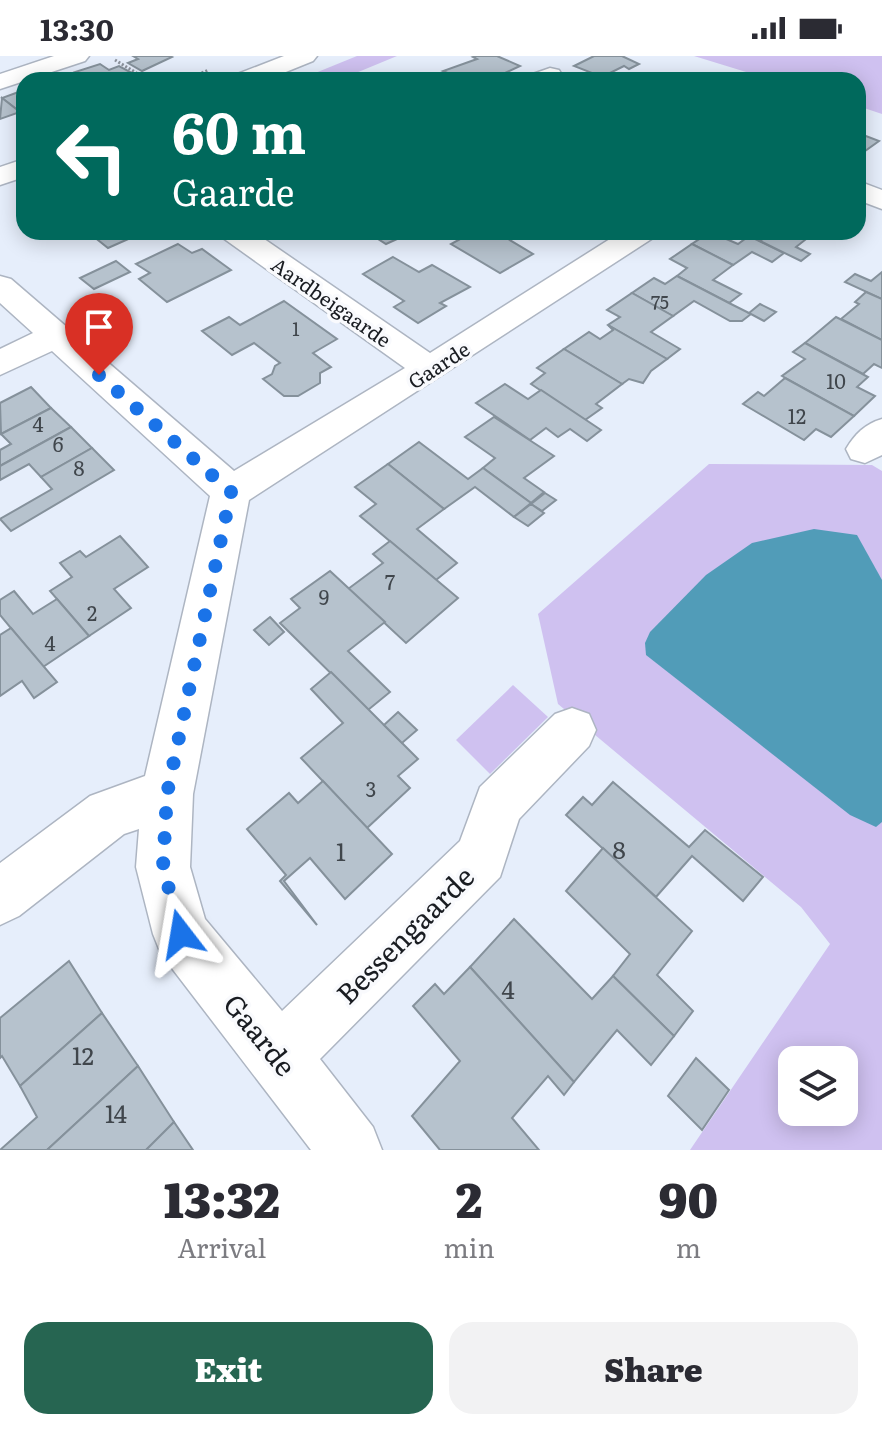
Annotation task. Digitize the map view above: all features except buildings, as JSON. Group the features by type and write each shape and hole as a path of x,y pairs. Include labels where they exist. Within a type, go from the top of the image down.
{"street":[{"path":"30,72 77,56"},
{"path":"264,72 305,56"},
{"name":"Aardbeigaarde","path":"245,240 430,369"},
{"name":"Gaarde","path":"350,1150 280,1056 181,934 163,867 167,794 231,492 630,240"},
{"path":"0,286 231,492"},
{"path":"0,363 55,336"},
{"name":"Bessengaarde","path":"280,1056 481,858 498,805 572,730"},
{"path":"0,897 108,814 167,794"}],"path":[{"path":"109,56 135,72"}],"shaded area":[{"path":"357,56 397,56 358,72 318,72"},
{"path":"694,56 882,56 882,114 866,109 866,72 746,72"},
{"path":"709,464 872,465 882,471 882,1150 690,1150 830,944 801,907 558,704 538,614"},
{"path":"513,685 548,717 490,774 456,740"}],"water":[{"path":"814,529 857,535 882,580 882,822 876,827 850,815 646,655 645,643 650,632 706,575 752,543"}],"route":[{"path":"99,375 231,492 167,794 163,867 181,934"}]}
